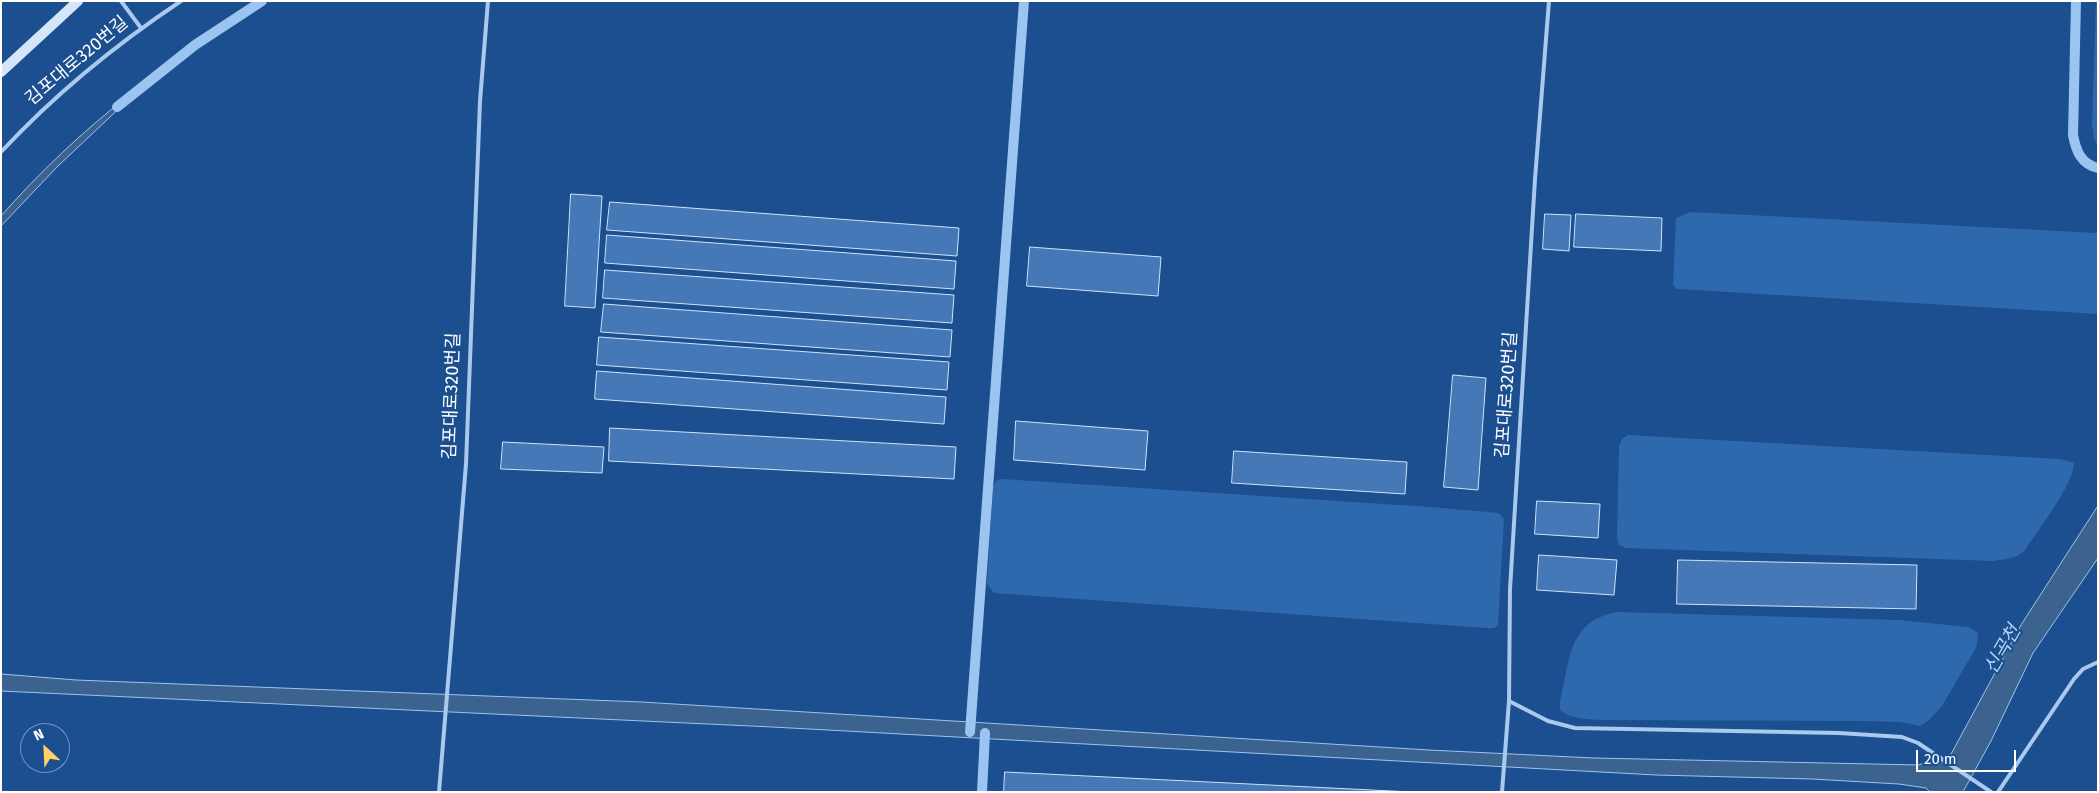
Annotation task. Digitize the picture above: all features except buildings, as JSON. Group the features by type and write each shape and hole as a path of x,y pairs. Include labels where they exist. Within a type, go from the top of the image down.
{"street":[{"path":"1,72 78,1"}],"lane":[{"path":"121,1 141,28"},
{"name":"김포대로320번길","path":"1,152 60,94 141,28 181,1"},
{"name":"김포대로320번길","path":"439,792 446,686 466,464 481,92 488,1"},
{"name":"김포대로320번길","path":"1502,792 1509,701 1510,589 1535,179 1549,1"},
{"path":"1998,792 2074,680 2083,669 2098,662"},
{"path":"1509,701 1548,721 1575,728 1885,735 1902,737 1918,743 1990,791"}],"shaded area":[{"path":"2096,1 2098,1 2098,146 2094,138 2092,125"},
{"path":"127,97 129,99 57,167 1,226 1,216 30,184 110,110"},
{"path":"1691,212 2098,233 2098,314 1677,289 1673,285 1676,218"},
{"path":"1628,435 2060,459 2074,463 2068,483 2062,494 2025,550 2014,557 2006,559 1993,561 1626,548 1619,545 1617,538 1619,446 1622,439"},
{"path":"1002,479 1499,513 1504,519 1498,625 1494,628 1487,628 994,593 987,584 993,487 996,481"},
{"path":"2098,506 2098,558 2033,653 1991,741 1963,792 1930,792 1926,788 1899,784 1812,779 1656,775 772,727 1,691 1,674 76,680 642,702 1429,750 1594,758 1918,765 1950,756 2021,625"},
{"path":"1618,612 1899,620 1968,627 1977,632 1978,637 1976,648 1942,706 1928,721 1920,726 1900,722 1865,721 1603,720 1570,716 1560,710 1560,702 1574,644 1580,633 1589,624 1602,616"}],"waterway":[{"path":"117,107 195,45 262,1"},
{"path":"970,732 1024,1"},
{"path":"2076,1 2073,135 2083,160 2098,168"},
{"path":"982,792 985,733"}],"water label":[{"name":"신곡천","path":"2003,650"}]}
